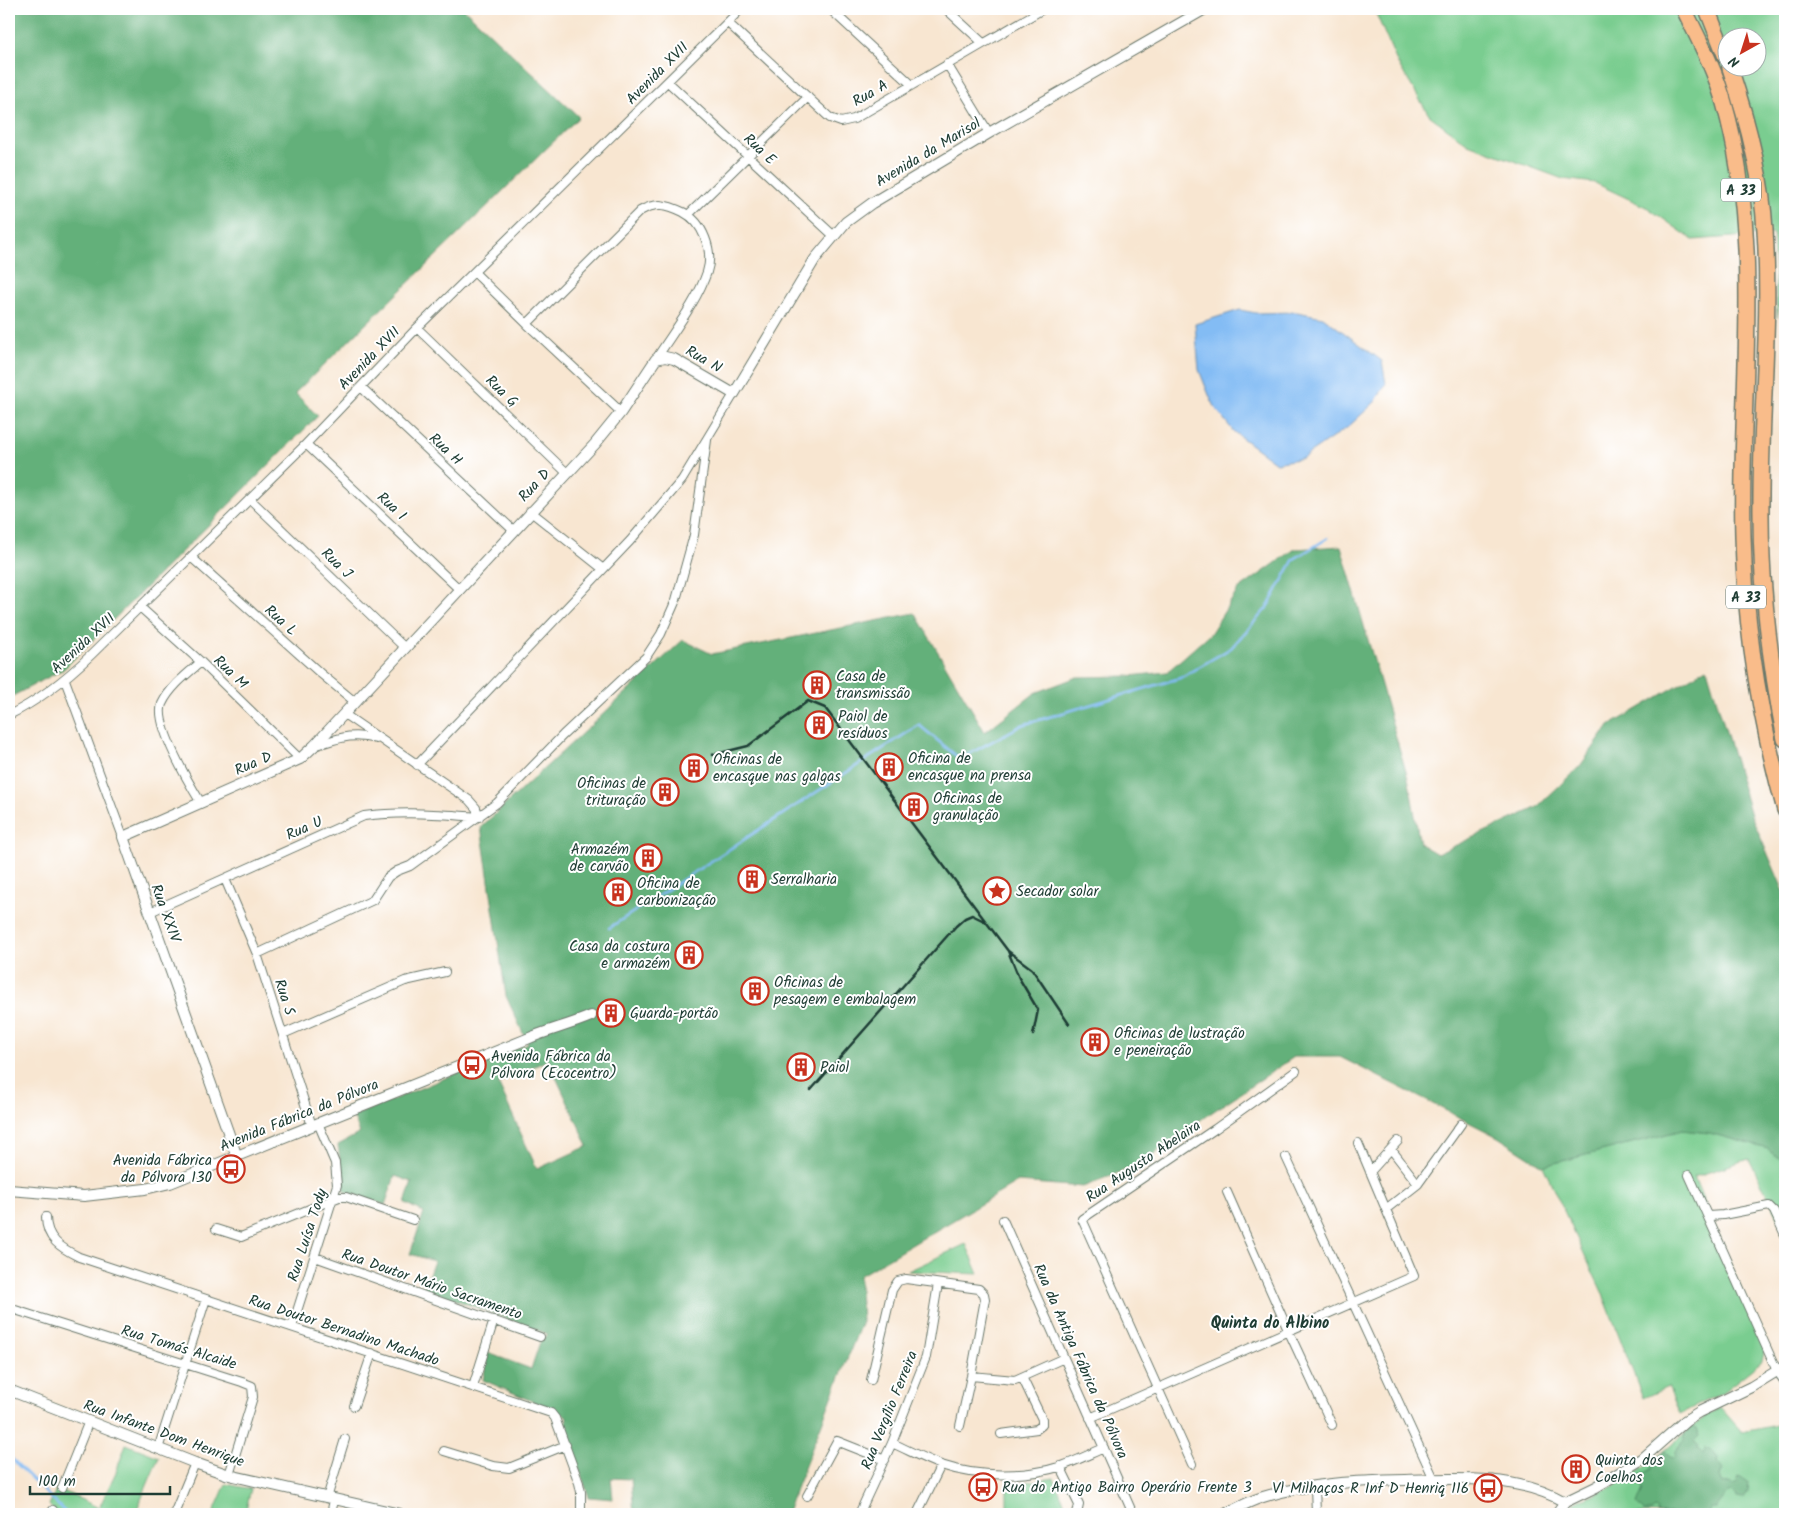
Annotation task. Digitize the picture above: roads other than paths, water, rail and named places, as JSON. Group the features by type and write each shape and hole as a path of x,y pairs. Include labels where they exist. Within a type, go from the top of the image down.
{"highway":[{"name":"A 33","path":"1684,9 1710,60 1724,103 1735,148 1743,202 1746,256 1743,533 1748,623 1759,702 1785,810"},
{"path":"1707,9 1716,32"},
{"name":"A 33","path":"1733,78 1751,141 1765,228 1767,303 1761,537 1764,608 1771,666 1785,739"},
{"path":"1768,640 1785,711"}],"street":[{"name":"Avenida XVII","path":"9,715 22,709 65,680 306,444 417,328 741,9"},
{"path":"830,9 912,85"},
{"path":"946,9 984,43"},
{"name":"Rua A","path":"728,23 830,118 841,122 854,119 1043,9"},
{"name":"Avenida da Marisol","path":"734,394 815,259 846,222 872,203 1202,9"},
{"path":"947,64 989,133"},
{"name":"Rua E","path":"668,82 834,236"},
{"path":"688,215 808,97"},
{"name":"Rua D","path":"123,837 300,759 314,746 530,511 595,444 621,412 698,292 708,270 708,247 702,229 688,215 668,205 651,205 640,211 527,324"},
{"path":"474,272 621,412"},
{"name":"Rua G","path":"417,328 567,473"},
{"name":"Rua N","path":"656,359 664,357 674,359 734,394"},
{"name":"Rua H","path":"361,387 513,530"},
{"path":"417,765 630,540 682,480 734,394"},
{"path":"257,954 373,900 388,877 410,866 498,803 563,735 646,657 661,634 676,600 694,535 707,440"},
{"name":"Rua I","path":"306,444 460,589"},
{"name":"Rua J","path":"250,499 405,648"},
{"path":"530,511 602,569"},
{"name":"Rua L","path":"191,557 355,702"},
{"name":"Rua M","path":"140,607 201,662 300,759"},
{"path":"201,662 182,678 170,693 162,706 161,717 179,765 201,803"},
{"name":"Rua XXIV","path":"65,680 237,1157"},
{"path":"344,714 469,800 476,808 479,817"},
{"path":"314,746 346,736 367,737 383,741"},
{"name":"Rua U","path":"150,912 364,816 386,813 479,817"},
{"name":"Rua S","path":"225,879 257,954 315,1125"},
{"path":"283,1034 405,981 445,972"},
{"name":"Avenida Fábrica da Pólvora","path":"9,1190 84,1196 145,1189 170,1183 548,1030 572,1024 591,1016"},
{"name":"Rua Augusto Abelaira","path":"1158,1387 1082,1219 1215,1129 1296,1071"},
{"path":"1386,1209 1418,1184 1461,1124"},
{"name":"Rua Luísa Tody","path":"292,1327 337,1185 335,1163 315,1125"},
{"path":"1370,1172 1398,1141"},
{"path":"1090,1418 1414,1276 1358,1143"},
{"path":"1391,1149 1418,1184"},
{"path":"1286,1157 1434,1478"},
{"path":"1689,1176 1781,1368 1785,1382"},
{"path":"1227,1192 1332,1425"},
{"path":"216,1228 241,1237 334,1198 346,1197 413,1220"},
{"path":"1708,1216 1769,1206 1774,1211 1785,1235"},
{"name":"Rua Doutor Bernadino Machado","path":"46,1217 51,1238 66,1251 79,1257 550,1413 555,1418 566,1444 579,1483 581,1514"},
{"name":"Rua da Antiga Fábrica da Pólvora","path":"1003,1220 1133,1514"},
{"name":"Rua Doutor Mário Sacramento","path":"314,1257 540,1337"},
{"path":"871,1380 894,1286 901,1280 906,1279 977,1289 985,1297 960,1426"},
{"name":"Rua Vergílio Ferreira","path":"859,1514 892,1443 926,1357 938,1284"},
{"path":"158,1449 206,1299"},
{"name":"Rua Tomás Alcaide","path":"9,1308 252,1386 253,1398 229,1475"},
{"path":"473,1387 494,1320"},
{"path":"354,1406 372,1353"},
{"path":"971,1376 1015,1380 1064,1358"},
{"path":"1556,1514 1565,1502 1596,1487 1642,1459 1686,1420 1751,1387 1781,1368"},
{"path":"1001,1434 1037,1429 1042,1425 1042,1419 1022,1377"},
{"path":"1158,1387 1192,1464"},
{"name":"Rua Infante Dom Henrique","path":"9,1390 229,1475 400,1514"},
{"path":"62,1488 89,1421"},
{"path":"330,1514 330,1499 345,1439"},
{"path":"807,1496 838,1441 884,1460"},
{"path":"892,1443 941,1465 990,1474 1026,1473 1060,1466 1104,1448"},
{"path":"444,1451 493,1466 509,1468 566,1444"},
{"path":"174,1514 195,1463"},
{"path":"917,1514 941,1465"},
{"path":"1060,1466 1079,1505 1077,1514"},
{"path":"1225,1514 1235,1512 1260,1498 1285,1491 1351,1481 1434,1478 1489,1480 1508,1483 1546,1492 1565,1502"},
{"path":"1315,1486 1316,1514"}],"water":[{"path":"1240,310 1256,313 1297,312 1323,317 1382,361 1386,384 1375,402 1348,427 1303,458 1276,463 1234,432 1213,405 1199,370 1195,324"}],"waterway":[{"path":"609,928 919,725 960,759 1022,725 1180,678 1231,648 1267,608 1294,559 1328,538"},
{"path":"9,1456 67,1514"}],"railway":[{"path":"712,755 748,746 808,701 825,708 1008,951 1019,978 1038,1010 1033,1035"},
{"path":"811,1090 956,926 972,915 984,921"},
{"path":"1008,951 1032,969 1069,1024"}],"place":[{"name":"Casa de transmissão","path":"817,685"},
{"name":"Paiol de resíduos","path":"819,725"},
{"name":"Oficina de encasque na prensa","path":"889,767"},
{"name":"Oficinas de encasque nas galgas","path":"694,768"},
{"name":"Oficinas de trituração","path":"665,792"},
{"name":"Oficinas de granulação","path":"914,807"},
{"name":"Armazém de carvão","path":"648,858"},
{"name":"Serralharia","path":"752,879"},
{"name":"Secador solar","path":"997,891"},
{"name":"Oficina de carbonização","path":"618,892"},
{"name":"Casa da costura e armazém","path":"689,955"},
{"name":"Oficinas de pesagem e embalagem","path":"755,991"},
{"name":"Guarda-portão","path":"611,1013"},
{"name":"Oficinas de lustração e peneiração","path":"1095,1042"},
{"name":"Avenida Fábrica da Pólvora (Ecocentro)","path":"472,1065"},
{"name":"Paiol","path":"801,1067"},
{"name":"Avenida Fábrica da Pólvora 130","path":"231,1169"},
{"name":"Quinta dos Coelhos","path":"1576,1469"},
{"name":"Rua do Antigo Bairro Operário Frente 3","path":"983,1487"},
{"name":"Vl Milhaços R Inf D Henriq 116","path":"1488,1488"}],"district":[{"name":"Quinta do Albino","path":"1270,1322"}]}
